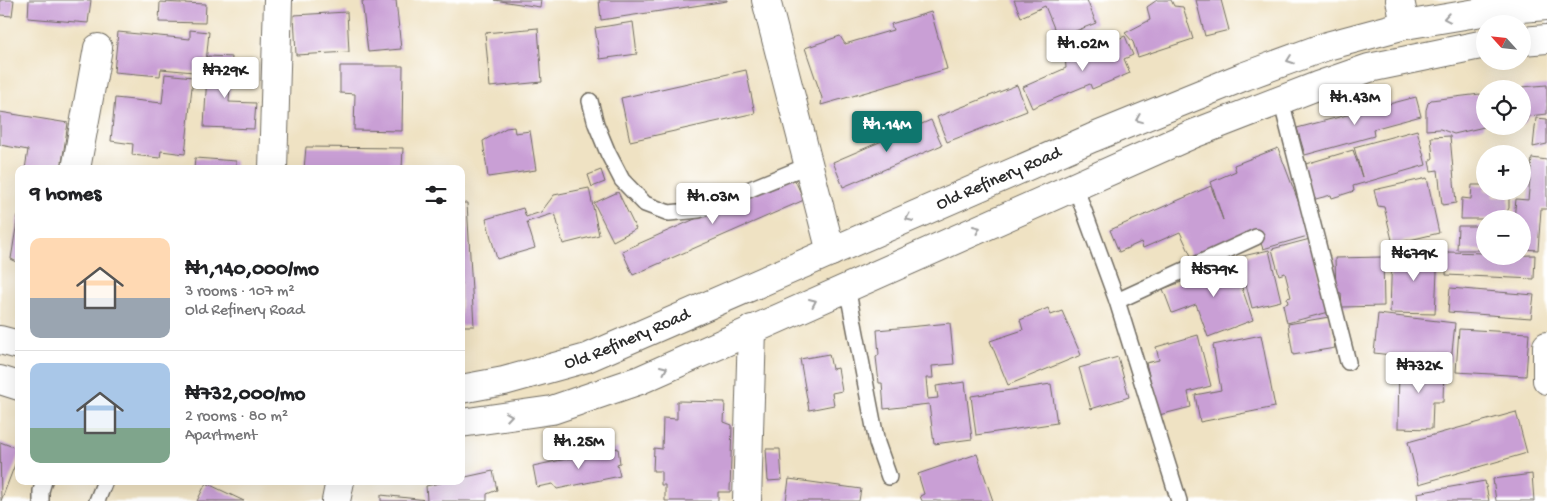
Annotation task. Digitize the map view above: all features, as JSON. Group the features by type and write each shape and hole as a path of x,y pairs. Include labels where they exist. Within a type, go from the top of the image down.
{"main road":[{"path":"273,165 278,0"},
{"path":"766,0 831,252"},
{"name":"Old Refinery Road","path":"465,388 504,381 587,358 1092,138 1245,76 1327,46 1402,12 1494,10 1547,6"},
{"path":"1531,40 1547,39"},
{"path":"465,422 552,410 640,380 1192,134 1369,68 1476,46"},
{"path":"77,165 98,48"},
{"path":"747,501 752,329"},
{"path":"0,340 15,344"},
{"path":"1547,346 1547,380"},
{"path":"0,380 15,385"},
{"path":"336,501 339,485"}],"lane":[{"path":"1281,100 1348,362"},
{"path":"590,101 596,124 622,180 645,204 669,213 699,210 809,165"},
{"path":"1075,186 1117,301 1179,501"},
{"path":"1117,301 1256,237"},
{"path":"846,287 877,443 889,477"},
{"path":"41,501 43,485"},
{"path":"97,501 103,485"}],"building":[{"path":"0,0 14,0 12,16 0,15"},
{"path":"29,0 91,0 88,23 28,18"},
{"path":"396,0 401,49 368,52 362,1"},
{"path":"494,0 541,0 540,7"},
{"path":"599,0 727,0 727,1 601,20"},
{"path":"1014,0 1087,0 1096,23 1058,38 1045,6 1021,17"},
{"path":"1157,0 1171,0 1174,6 1183,7 1193,39 1138,57 1133,42 1125,33 1150,20 1147,7"},
{"path":"1196,0 1221,0 1229,30 1205,36"},
{"path":"160,2 206,4 205,23 159,22"},
{"path":"347,12 349,52 296,55 294,15"},
{"path":"931,12 947,69 821,105 822,98 805,48 840,36 845,44 893,30 891,24"},
{"path":"633,22 637,54 600,59 595,28"},
{"path":"538,28 542,82 490,87 485,33"},
{"path":"190,30 209,32 205,73 161,69 160,76 114,72 118,32 190,39"},
{"path":"1125,36 1133,55 1124,59 1130,73 1092,89 1090,84 1032,108 1023,87 1066,68 1065,56 1086,44 1094,49"},
{"path":"208,56 232,57 229,102 256,103 254,129 204,127"},
{"path":"340,66 403,66 402,131 354,130 355,94 340,93"},
{"path":"746,70 755,113 630,141 621,98"},
{"path":"165,74 193,77 185,154 161,151 160,158 132,155 133,144 111,141 115,98 162,103"},
{"path":"1017,85 1027,111 947,142 937,117"},
{"path":"1547,85 1547,114 1531,116 1531,86"},
{"path":"1476,94 1476,129 1454,134 1440,129 1426,130 1426,110 1431,100"},
{"path":"1416,97 1421,116 1373,129 1374,136 1305,155 1297,128"},
{"path":"0,112 68,123 62,165 26,165 28,150 0,145"},
{"path":"1536,118 1547,119 1547,144 1533,147"},
{"path":"931,120 942,145 843,187 833,162"},
{"path":"514,127 515,133 530,131 536,170 488,177 483,141 506,128"},
{"path":"1417,130 1426,165 1353,186 1354,191 1332,198 1331,195 1312,200 1302,165 1353,150 1362,177 1354,147"},
{"path":"1450,136 1456,203 1442,205 1438,170 1431,171 1429,161 1433,158 1431,137"},
{"path":"306,147 403,148 402,165 304,165"},
{"path":"1278,148 1311,235 1263,249 1257,232 1192,258 1180,232 1143,248 1141,242 1119,252 1110,230 1211,186 1223,220 1211,182 1236,171 1234,165"},
{"path":"195,158 236,161 236,165 194,165"},
{"path":"1532,158 1547,160 1547,209 1541,209 1538,250 1531,250 1531,210 1515,210 1516,200 1531,200"},
{"path":"601,170 605,182 592,187 588,175"},
{"path":"793,176 804,200 633,275 622,251"},
{"path":"1427,178 1439,233 1393,244 1384,207 1378,206 1374,190"},
{"path":"1472,185 1476,185 1476,200 1509,200 1509,208 1508,210 1476,210 1476,219 1461,219 1462,198 1471,199"},
{"path":"589,188 599,235 563,244 555,213 527,222 535,248 497,259 486,219 523,208 526,217 541,212 554,195"},
{"path":"618,192 636,229 613,241 594,203"},
{"path":"465,203 467,203 474,326 465,326"},
{"path":"1458,226 1476,226 1476,250 1457,250"},
{"path":"15,234 15,261 11,259"},
{"path":"1310,239 1329,312 1287,323 1283,305 1288,303 1287,298 1291,297 1285,273 1279,275 1272,249"},
{"path":"1392,249 1438,251 1435,314 1390,313"},
{"path":"1269,250 1281,301 1252,308 1239,257"},
{"path":"1447,252 1476,253 1476,265 1531,265 1531,255 1535,255 1534,279 1446,275"},
{"path":"1383,257 1384,306 1342,307 1341,293 1336,292 1335,258"},
{"path":"1237,261 1246,284 1242,288 1253,320 1208,337 1196,304 1172,313 1163,289"},
{"path":"1450,288 1534,295 1531,318 1448,312"},
{"path":"1048,308 1051,315 1062,311 1081,355 1008,385 990,341 1023,330 1020,320"},
{"path":"1378,314 1455,323 1451,362 1374,353"},
{"path":"1329,317 1335,348 1293,355 1288,324"},
{"path":"950,323 954,364 932,366 933,378 926,378 928,399 938,398 936,386 965,382 972,439 934,444 929,404 884,409 882,383 879,383 876,357 879,355 877,330"},
{"path":"1459,329 1529,333 1526,376 1456,372"},
{"path":"1198,335 1211,386 1188,392 1191,407 1159,415 1146,363 1159,360 1156,347"},
{"path":"1261,335 1275,407 1200,422 1195,395 1221,390 1213,345"},
{"path":"829,354 832,369 838,368 842,391 832,393 834,405 809,410 800,359"},
{"path":"1118,357 1129,397 1091,409 1079,368"},
{"path":"1399,364 1444,365 1443,402 1433,402 1432,429 1398,428"},
{"path":"1051,384 1057,423 976,435 971,396"},
{"path":"677,401 725,402 724,422 732,425 730,492 718,492 718,501 665,501 665,485 661,485 661,471 653,471 654,448 662,449 663,418 677,419"},
{"path":"1516,412 1527,453 1419,484 1408,442"},
{"path":"0,442 15,448 15,464 1,501"},
{"path":"618,448 620,463 617,464 620,476 557,489 553,484 537,487 533,466"},
{"path":"766,449 780,449 782,480 768,481"},
{"path":"977,454 993,501 922,501 920,496 924,494 918,474"},
{"path":"493,471 497,490 487,494 487,501 381,501 381,495 427,500 426,486 465,485 465,477"},
{"path":"1532,474 1534,501 1496,501 1493,479"},
{"path":"789,479 861,489 859,501 786,501"},
{"path":"1485,481 1489,501 1418,501 1417,493"},
{"path":"205,485 210,485 244,501 197,501"}]}
